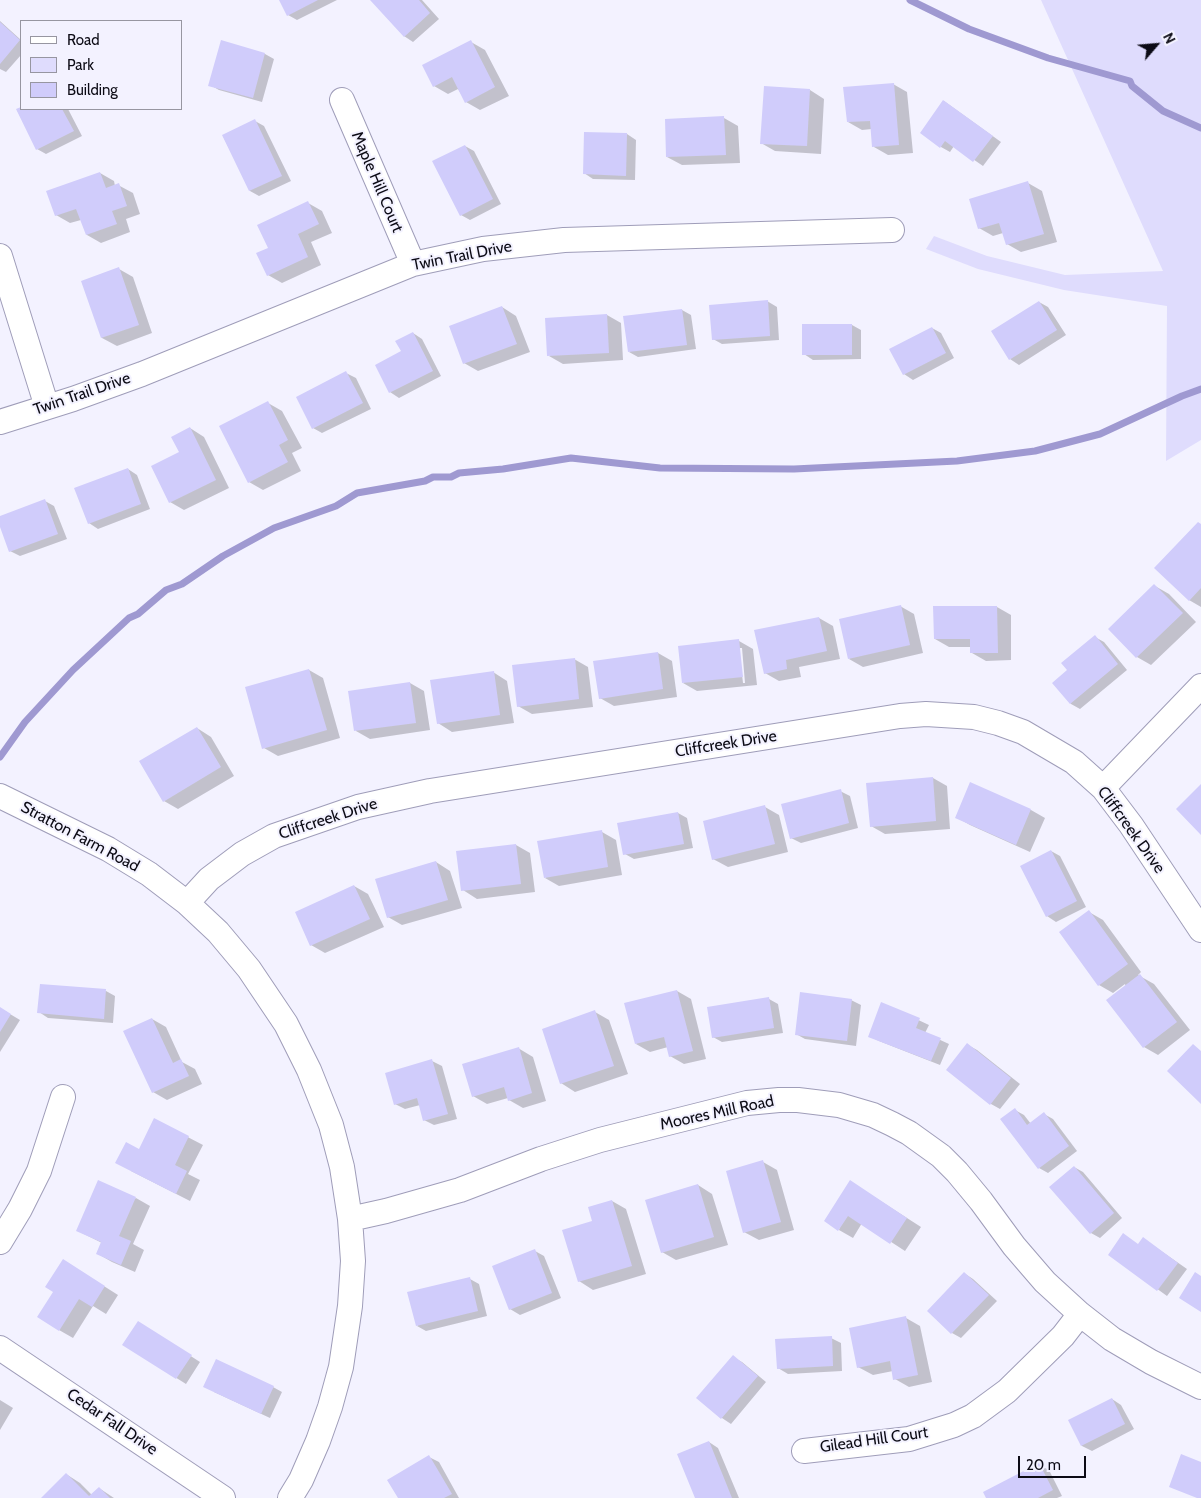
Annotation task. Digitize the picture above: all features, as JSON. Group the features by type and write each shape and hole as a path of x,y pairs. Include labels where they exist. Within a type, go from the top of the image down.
{"street":[{"name":"Maple Hill Court","path":"342,100 413,264"},
{"name":"Twin Trail Drive","path":"0,422 142,374 413,264 483,249 564,240 892,230"},
{"path":"0,256 48,407"},
{"path":"1103,788 1201,686"},
{"name":"Cliffcreek Drive","path":"187,904 210,879 242,854 274,836 358,807 430,792 900,716 926,714 974,717 998,723 1023,732 1074,762 1103,788 1201,930"},
{"name":"Stratton Farm Road","path":"0,796 108,849 149,874 187,904 218,932 250,969 286,1024 309,1070 331,1125 342,1167 350,1220 353,1261 350,1306 341,1367 318,1441 301,1480 290,1498"},
{"path":"0,1242 20,1209 39,1171 63,1097"},
{"name":"Moores Mill Road","path":"350,1220 460,1190 542,1159 600,1140 747,1103 798,1100 839,1105 873,1115 892,1124 910,1133 941,1156 963,1179 1014,1246 1045,1282 1080,1314 1112,1339 1151,1362 1201,1387"},
{"name":"Gilead Hill Court","path":"804,1450 909,1439 954,1425 973,1416 1007,1391 1063,1336 1080,1314"},
{"name":"Cedar Fall Drive","path":"0,1348 223,1498"}],"green space":[{"path":"1041,0 1201,0 1201,440 1166,461 1167,306 1064,290 978,269 926,249 934,236 987,256 1065,275 1163,271"}],"building":[{"path":"279,0 318,0 287,16"},
{"path":"370,0 419,0 430,13 404,37"},
{"path":"0,22 20,40 0,64"},
{"path":"221,40 265,53 253,98 208,86"},
{"path":"471,40 495,87 465,103 452,77 433,87 422,65"},
{"path":"894,83 899,145 872,147 870,121 847,122 843,87"},
{"path":"764,86 810,89 807,146 760,144"},
{"path":"943,100 993,136 973,162 945,141 940,148 920,133"},
{"path":"20,107 20,110 63,110 74,131 36,150 16,109"},
{"path":"724,116 726,155 666,157 665,119"},
{"path":"255,119 282,176 249,191 222,135"},
{"path":"584,132 627,133 626,176 583,174"},
{"path":"465,145 493,199 460,216 432,161"},
{"path":"100,172 106,188 119,183 127,206 112,211 117,224 86,235 76,209 55,216 46,191"},
{"path":"1028,181 1044,234 1006,245 999,223 978,229 969,199"},
{"path":"308,201 319,224 298,234 308,257 267,276 256,253 268,248 257,225"},
{"path":"119,267 139,325 101,338 81,281"},
{"path":"768,300 770,336 712,340 709,305"},
{"path":"1039,301 1057,330 1009,360 991,331"},
{"path":"502,306 517,344 463,364 449,326"},
{"path":"682,309 687,345 628,352 623,316"},
{"path":"607,314 609,353 547,356 545,318"},
{"path":"802,324 852,324 852,355 802,355"},
{"path":"932,327 946,353 903,375 889,349"},
{"path":"413,332 433,371 389,393 375,365 401,351 395,341"},
{"path":"346,371 363,403 312,429 296,397"},
{"path":"268,401 288,440 279,445 288,462 248,483 219,426"},
{"path":"190,427 216,480 169,503 151,466 179,452 171,437"},
{"path":"128,468 141,504 88,524 74,488"},
{"path":"45,499 58,534 9,552 0,527 0,516"},
{"path":"1198,522 1201,524 1201,588 1189,601 1154,568"},
{"path":"1154,584 1183,613 1136,658 1108,629"},
{"path":"901,605 910,645 848,659 839,619"},
{"path":"933,606 997,606 998,653 970,653 970,639 934,639"},
{"path":"819,617 827,651 786,660 787,669 764,674 754,630"},
{"path":"1095,635 1118,664 1070,704 1052,683 1067,670 1061,663"},
{"path":"739,639 743,677 682,683 678,646"},
{"path":"658,652 663,689 599,699 593,661"},
{"path":"575,658 579,699 517,707 512,665"},
{"path":"309,669 327,730 262,749 245,687"},
{"path":"494,671 500,715 437,724 430,680"},
{"path":"410,682 416,723 354,731 348,691"},
{"path":"197,727 221,767 163,802 139,761"},
{"path":"933,777 936,821 870,827 866,783"},
{"path":"970,782 1031,809 1016,845 955,818"},
{"path":"1201,784 1201,835 1176,809"},
{"path":"841,789 849,823 790,839 781,804"},
{"path":"765,805 775,844 712,860 703,821"},
{"path":"678,812 684,844 623,855 617,823"},
{"path":"602,830 608,867 544,878 537,841"},
{"path":"516,844 521,884 461,891 456,851"},
{"path":"1051,850 1077,901 1046,917 1020,866"},
{"path":"436,861 448,900 387,918 375,879"},
{"path":"354,885 370,919 310,946 295,912"},
{"path":"1089,910 1128,964 1098,986 1059,932"},
{"path":"1140,974 1177,1022 1143,1048 1106,1000"},
{"path":"40,984 106,989 104,1019 37,1013"},
{"path":"677,990 693,1051 669,1057 664,1037 635,1044 624,1003"},
{"path":"800,992 852,999 847,1041 795,1035"},
{"path":"769,997 774,1028 712,1038 707,1007"},
{"path":"881,1002 920,1018 916,1028 941,1038 931,1061 868,1037"},
{"path":"0,1007 11,1014 0,1032"},
{"path":"595,1010 614,1066 560,1084 542,1029"},
{"path":"152,1018 173,1063 181,1059 189,1076 152,1093 123,1031"},
{"path":"967,1043 1011,1078 990,1105 946,1070"},
{"path":"1193,1044 1201,1051 1201,1104 1167,1071"},
{"path":"519,1047 532,1093 508,1101 504,1087 472,1097 462,1064"},
{"path":"432,1059 448,1114 423,1121 417,1098 394,1105 385,1073"},
{"path":"1015,1108 1027,1125 1044,1112 1069,1146 1038,1169 1000,1119"},
{"path":"154,1118 189,1136 175,1165 187,1171 176,1194 115,1163 126,1142 139,1149"},
{"path":"763,1160 781,1222 743,1233 726,1171"},
{"path":"1074,1166 1114,1213 1090,1234 1049,1187"},
{"path":"98,1180 136,1197 119,1236 131,1241 121,1265 96,1254 101,1242 76,1231"},
{"path":"850,1180 907,1218 890,1244 848,1216 838,1231 824,1221"},
{"path":"698,1184 714,1237 661,1253 645,1200"},
{"path":"612,1200 632,1266 578,1282 562,1230 592,1221 588,1207"},
{"path":"1123,1233 1138,1244 1143,1237 1178,1263 1157,1291 1108,1255"},
{"path":"535,1249 552,1293 509,1310 492,1266"},
{"path":"63,1259 105,1286 92,1307 79,1299 59,1331 37,1317 53,1292 45,1287"},
{"path":"964,1272 989,1295 951,1334 927,1311"},
{"path":"1195,1272 1201,1276 1201,1312 1179,1298"},
{"path":"470,1277 478,1311 416,1326 407,1292"},
{"path":"906,1316 918,1375 893,1380 890,1361 857,1368 849,1328"},
{"path":"138,1321 192,1355 176,1379 122,1345"},
{"path":"832,1336 833,1366 777,1369 775,1339"},
{"path":"733,1355 758,1376 721,1419 696,1398"},
{"path":"216,1359 274,1386 261,1414 203,1387"},
{"path":"1112,1398 1125,1424 1081,1446 1068,1420"},
{"path":"709,1441 732,1498 695,1498 677,1454"},
{"path":"1181,1454 1201,1462 1201,1498 1169,1487"},
{"path":"429,1455 452,1494 444,1498 398,1498 387,1480"},
{"path":"1039,1463 1053,1490 1038,1498 986,1498 983,1492"},
{"path":"66,1473 89,1496 99,1487 110,1498 41,1498"}],"waterway":[{"path":"910,0 969,29 1048,58 1130,81 1132,86 1163,111 1201,128"},
{"path":"0,757 25,722 73,670 129,618 138,614 166,590 182,584 223,556 274,528 336,506 357,493 425,481 433,477 451,477 459,473 503,469 571,458 660,468 794,469 957,461 1035,451 1100,434 1201,389"}]}
